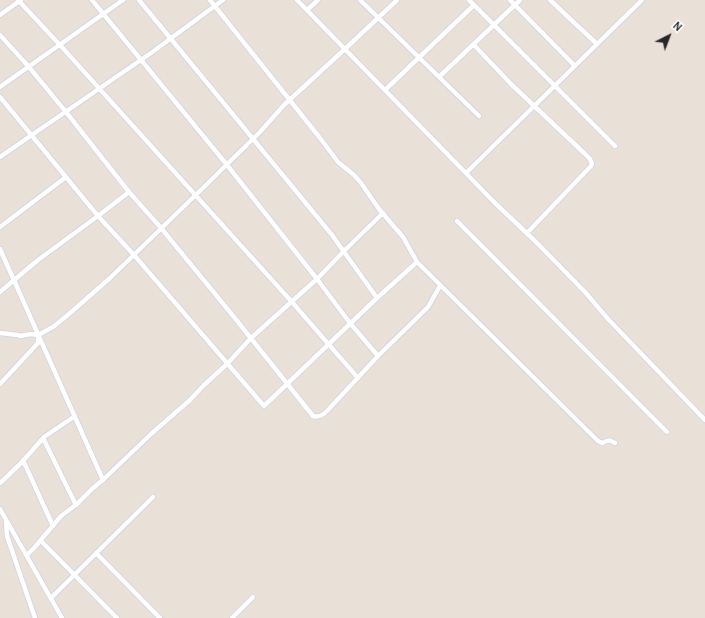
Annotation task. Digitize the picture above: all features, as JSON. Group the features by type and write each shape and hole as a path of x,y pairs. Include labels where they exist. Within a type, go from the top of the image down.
{"street":[{"path":"0,15 20,0 291,301 358,378"},
{"path":"92,0 227,165 350,323 378,356"},
{"path":"0,87 123,0"},
{"path":"139,0 332,235 377,298"},
{"path":"210,0 338,162 361,183 379,209 403,237 417,262 598,441 602,443 610,440 615,443"},
{"path":"0,157 141,60 222,0"},
{"path":"297,0 494,202 585,292 608,319 705,420"},
{"path":"307,10 318,0"},
{"path":"360,0 479,116"},
{"path":"0,333 20,336 31,334 38,335 53,327 69,314 110,278 227,165 284,105 345,50 397,0"},
{"path":"469,0 616,146"},
{"path":"510,0 575,66"},
{"path":"440,77 520,0"},
{"path":"550,0 597,44"},
{"path":"466,173 642,0"},
{"path":"385,90 474,5"},
{"path":"0,35 66,112 129,192 161,228 316,418 323,415 378,356 428,307 440,286"},
{"path":"474,45 534,106 590,159 592,164 527,233"},
{"path":"0,97 98,216 134,255 264,406 350,323 417,262"},
{"path":"0,227 66,177"},
{"path":"0,292 38,260 129,192"},
{"path":"27,555 41,541 61,516 76,505 186,403 227,364 251,338 317,279 383,213"},
{"path":"457,221 667,432"},
{"path":"0,249 103,480"},
{"path":"0,384 38,343 38,335"},
{"path":"0,483 43,438 74,416"},
{"path":"43,438 76,505"},
{"path":"23,460 53,526"},
{"path":"51,598 153,497"},
{"path":"0,509 62,618"},
{"path":"6,519 8,536 35,618"},
{"path":"41,541 117,618"},
{"path":"96,553 160,618"},
{"path":"232,618 253,596"}]}
